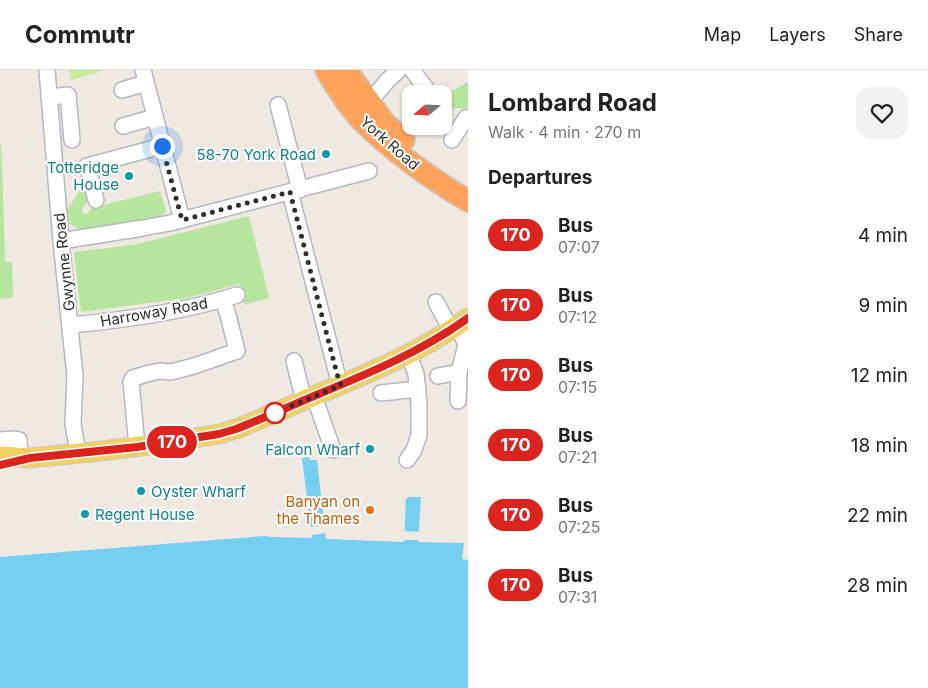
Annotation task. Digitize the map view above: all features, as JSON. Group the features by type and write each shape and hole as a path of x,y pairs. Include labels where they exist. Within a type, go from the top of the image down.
{"highway":[{"name":"York Road","path":"326,70 336,87 360,118 382,140 413,165 468,201"},
{"name":"York Road","path":"346,70 385,123 420,154 468,184"}],"main road":[{"path":"0,456 25,457 78,453 137,447 219,434 236,429 408,355 459,325"},
{"path":"0,465 25,457"}],"street":[{"name":"Gwynne Road","path":"47,70 61,241 75,376 73,424 78,453"},
{"path":"412,70 423,85"},
{"path":"369,102 394,75"},
{"path":"122,90 144,76 182,220"},
{"path":"49,97 68,95 72,140"},
{"path":"275,108 334,364 341,385"},
{"path":"123,126 155,117"},
{"path":"452,140 466,118 468,118"},
{"path":"96,200 87,166 162,146"},
{"path":"61,241 182,220 369,171"},
{"name":"Harroway Road","path":"70,325 126,319 230,298 228,315 237,352 171,372 160,371 133,378 137,447"},
{"path":"436,302 459,325 466,345 459,372 458,401"},
{"path":"407,460 414,450 418,435 419,403 416,374 408,355"},
{"path":"294,361 333,450"},
{"path":"438,376 459,372"},
{"path":"381,393 418,388"},
{"path":"0,440 19,440 25,457"}],"green space":[{"path":"69,70 103,70 103,71 71,80"},
{"path":"468,82 468,109 455,108 452,110 452,91"},
{"path":"0,140 5,262 12,262 13,297 0,299"},
{"path":"87,179 92,197 84,206 82,211 84,214 88,214 91,208 160,191 166,211 160,219 81,230 67,222 66,212"},
{"path":"249,216 269,298 244,305 239,284 187,298 81,312 74,252 133,245"}],"water":[{"path":"309,457 310,460 317,460 326,539 404,542 406,499 409,497 421,497 418,542 464,543 462,559 468,560 468,688 0,688 0,557 265,536 312,538 302,458"}],"pier":[{"path":"326,525 327,533 311,535 310,527"},
{"path":"403,531 421,532 420,539 429,539 429,540 402,540"}],"bus line":[{"name":"170","path":"0,465 30,458 170,442 219,434 236,429 408,355 458,326 468,318"}],"place":[{"name":"58-70 York Road","path":"326,154"},
{"name":"Totteridge House","path":"129,176"},
{"name":"Falcon Wharf","path":"370,449"},
{"name":"Oyster Wharf","path":"141,491"},
{"name":"Banyan on the Thames","path":"370,510"},
{"name":"Regent House","path":"85,514"}],"route":[{"path":"162,146 182,220 290,192 338,380 341,385 270,415 275,413"}]}
